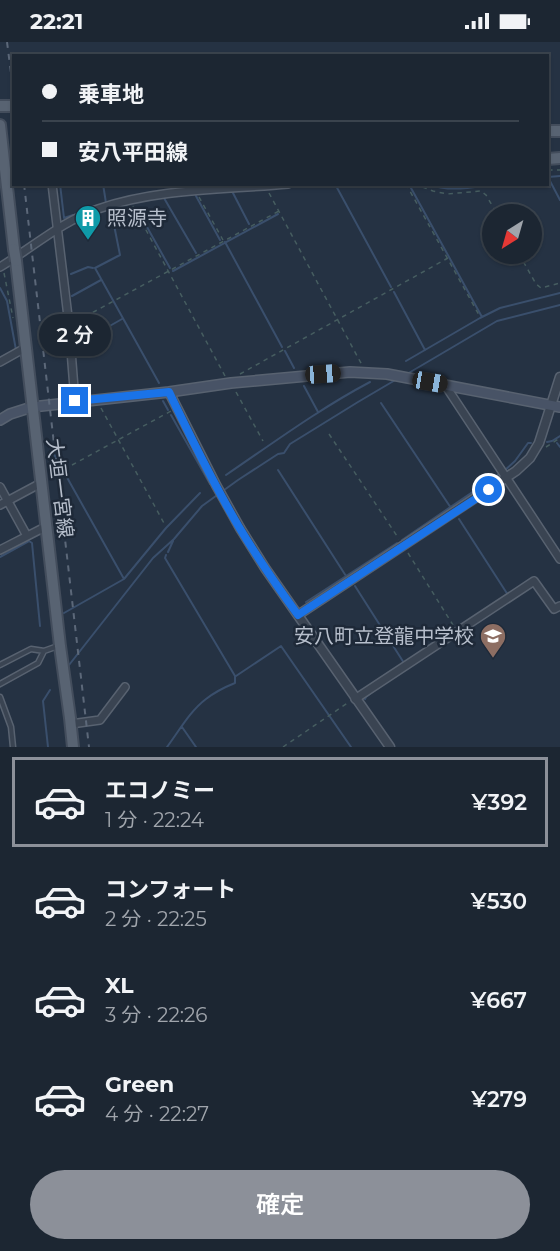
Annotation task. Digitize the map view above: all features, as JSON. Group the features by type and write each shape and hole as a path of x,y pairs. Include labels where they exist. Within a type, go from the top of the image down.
{"main road":[{"name":"大垣一宮線","path":"0,125 73,747"},
{"path":"0,420 32,407 75,401 169,392 232,382 366,372 556,406"}],"street":[{"path":"52,186 69,325 75,401"},
{"path":"1,265 57,229 98,209 158,194 273,186"},
{"path":"0,362 25,348"},
{"path":"298,615 507,478 530,458 556,406 560,377"},
{"path":"445,385 560,559"},
{"path":"169,392 224,501 265,568 390,747"},
{"path":"4,503 41,483"},
{"path":"0,487 4,503 27,536"},
{"path":"0,550 47,526"},
{"path":"355,699 534,581 554,609 560,606"},
{"path":"71,724 100,720 125,687"}],"lane":[{"path":"0,664 31,649 44,651 60,646"},
{"path":"0,684 38,663 44,651"},
{"path":"0,697 11,727 14,747"}],"path":[{"path":"407,186 478,315"},
{"path":"419,186 447,194 482,191 491,204"},
{"path":"265,187 366,372"},
{"path":"196,191 223,241"},
{"path":"130,200 263,441"},
{"path":"69,325 279,211"},
{"path":"232,382 239,374 448,258"},
{"path":"525,264 536,284 542,288 560,283"},
{"path":"1,265 13,319"},
{"path":"97,399 165,525"},
{"path":"72,465 177,408"},
{"path":"329,434 457,631"},
{"path":"283,747 355,699"}],"waterway":[{"path":"549,177 560,176"},
{"path":"550,181 560,200"},
{"path":"60,186 64,218 73,215"},
{"path":"103,186 106,203"},
{"path":"336,186 391,287"},
{"path":"436,186 452,189 481,186"},
{"path":"411,188 482,317"},
{"path":"233,193 249,224"},
{"path":"196,196 220,240"},
{"path":"164,198 196,253"},
{"path":"111,210 120,255 95,268 159,383"},
{"path":"138,211 170,268"},
{"path":"173,271 278,214"},
{"path":"225,242 282,347"},
{"path":"71,274 88,267 93,268"},
{"path":"72,296 101,280"},
{"path":"0,288 7,301 16,350"},
{"path":"394,292 425,350"},
{"path":"406,361 500,308 560,293"},
{"path":"407,374 497,321 560,305"},
{"path":"78,344 122,319"},
{"path":"285,351 294,368"},
{"path":"69,665 153,558 174,539 202,506 278,454 284,453 290,444 397,379"},
{"path":"226,475 314,415 370,382"},
{"path":"304,386 318,412"},
{"path":"163,401 168,410"},
{"path":"381,403 451,508"},
{"path":"171,415 210,484"},
{"path":"547,442 560,436"},
{"path":"46,440 124,579"},
{"path":"504,471 515,461 528,443 531,443"},
{"path":"557,443 560,447"},
{"path":"278,470 346,576"},
{"path":"402,540 499,474"},
{"path":"64,613 124,579 166,528 200,493"},
{"path":"459,519 508,595"},
{"path":"0,557 29,541 32,543 40,626"},
{"path":"168,552 173,541"},
{"path":"306,602 397,543"},
{"path":"166,555 165,558 235,676 235,683 213,694 195,709 167,747"},
{"path":"355,586 404,663"},
{"path":"236,676 281,646 351,747"},
{"path":"365,699 376,689"},
{"path":"48,747 43,701 50,690"},
{"path":"182,727 196,747"}],"railway":[{"path":"7,42 12,81"},
{"path":"24,186 89,747"}],"place":[{"name":"照源寺","path":"88,241"},
{"name":"安八町立登龍中学校","path":"493,659"}],"route":[{"path":"75,401 169,392 216,486 240,528 298,615 489,490"}]}
